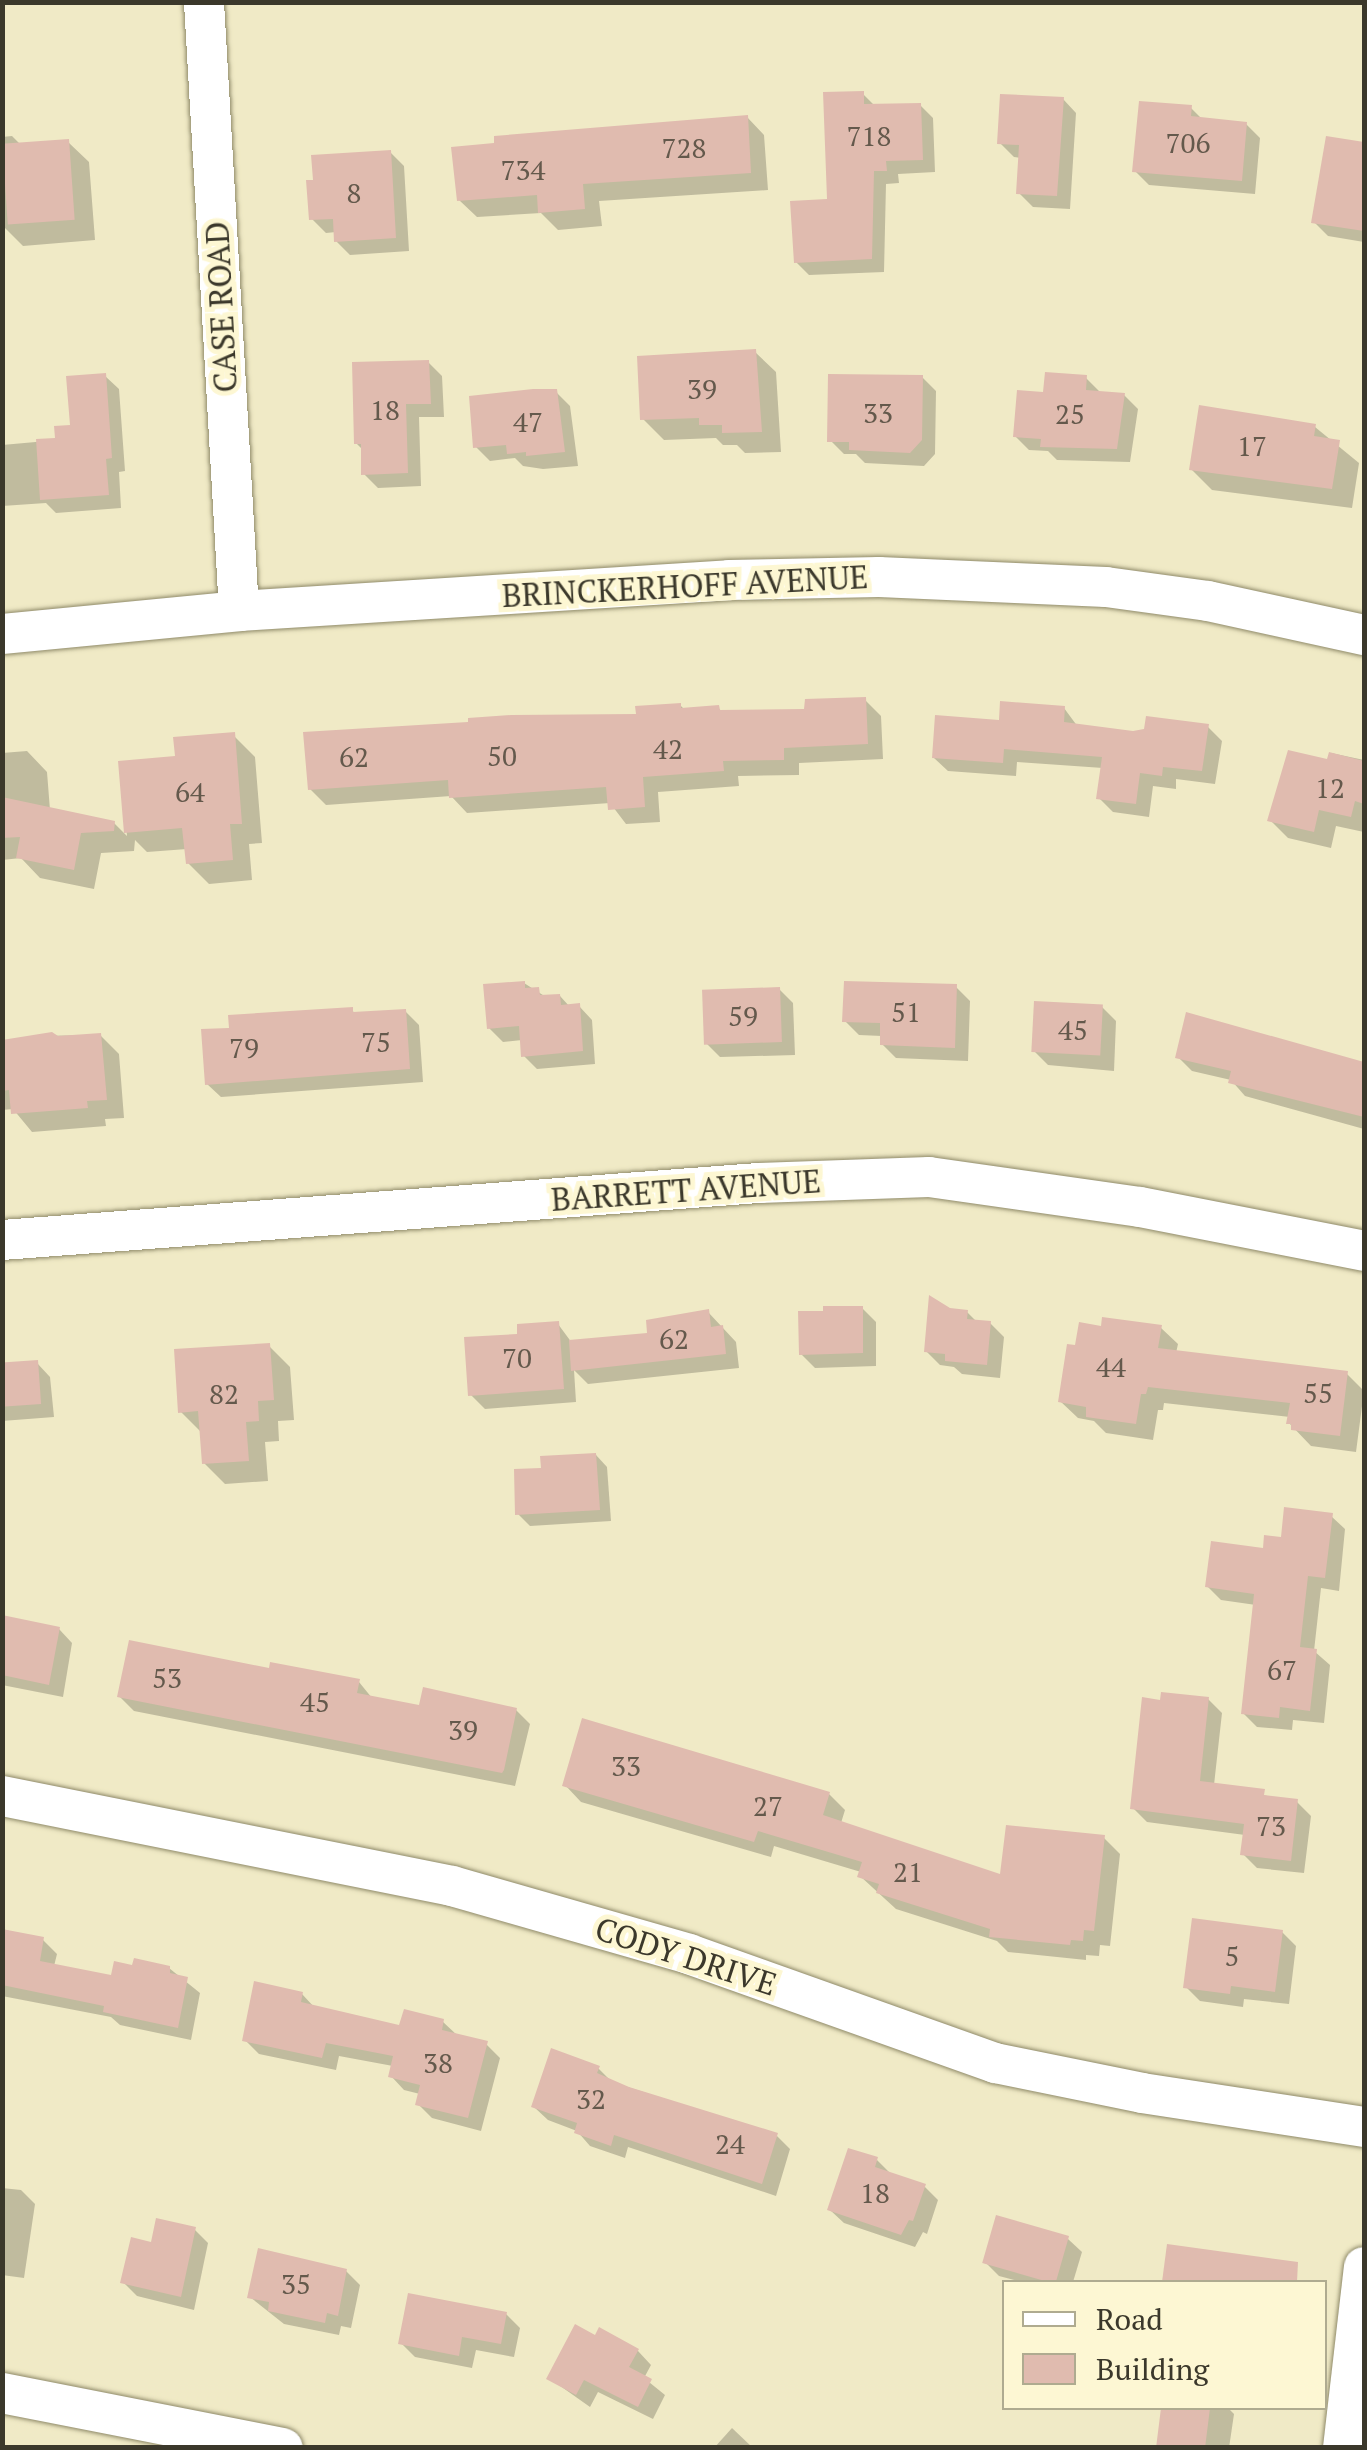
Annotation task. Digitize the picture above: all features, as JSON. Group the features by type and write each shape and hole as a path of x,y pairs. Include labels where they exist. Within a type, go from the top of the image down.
{"street":[{"name":"CASE ROAD","path":"204,2 239,611"},
{"name":"BRINCKERHOFF AVENUE","path":"2,634 239,611 729,580 994,578 1106,586 1208,601 1364,636"},
{"name":"BARRETT AVENUE","path":"2,1240 759,1183 928,1178 1140,1208 1364,1251"},
{"name":"CODY DRIVE","path":"2,1796 452,1886 689,1954 995,2064 1142,2093 1364,2127"},
{"path":"1343,2448 1364,2267"},
{"path":"2,2393 283,2448"}],"building":[{"path":"864,91 864,104 921,103 923,160 886,161 887,171 874,171 872,259 794,263 790,201 827,199 823,92"},
{"path":"1000,94 1064,97 1057,196 1016,194 1019,145 997,144"},
{"path":"1139,101 1192,105 1191,116 1247,122 1242,181 1132,172"},
{"path":"748,115 751,173 583,184 585,209 538,213 537,195 457,201 451,147 494,143 494,136"},
{"path":"1326,136 1364,142 1364,231 1311,223"},
{"path":"69,139 75,220 8,224 2,144"},
{"path":"391,150 396,238 334,242 333,219 309,220 306,180 313,180 311,155"},
{"path":"756,349 762,432 722,433 722,425 699,425 699,418 640,420 637,356"},
{"path":"429,360 431,404 406,404 408,473 361,475 361,444 354,444 352,362"},
{"path":"1045,372 1087,375 1086,390 1125,393 1117,449 1040,447 1041,439 1013,437 1017,390 1043,392"},
{"path":"106,373 112,458 106,459 109,495 40,500 36,439 55,438 54,426 70,425 66,376"},
{"path":"828,374 923,375 922,440 910,453 849,450 849,442 827,442"},
{"path":"557,389 565,452 526,456 526,452 507,454 506,445 473,448 469,396"},
{"path":"1199,405 1316,424 1314,436 1340,440 1332,489 1189,470"},
{"path":"866,697 868,744 784,748 784,760 723,761 724,771 643,777 645,807 608,810 606,787 449,798 448,780 308,790 303,732 468,722 468,718 511,715 636,714 635,706 681,703 681,708 719,705 720,710 804,709 805,699"},
{"path":"1000,701 1065,706 1064,722 1133,731 1144,729 1146,716 1209,724 1202,771 1163,767 1162,776 1140,773 1136,804 1096,799 1102,757 1004,749 1003,763 932,758 935,715 999,720"},
{"path":"235,732 242,824 230,824 233,860 186,864 182,828 124,833 118,761 175,756 173,737"},
{"path":"1288,750 1327,759 1329,752 1364,761 1364,804 1355,801 1351,817 1319,810 1314,832 1267,821"},
{"path":"2,797 115,821 114,831 81,833 74,870 16,858 20,837 2,838"},
{"path":"525,981 525,988 539,987 540,995 560,994 561,1005 580,1003 583,1051 521,1057 519,1026 487,1029 483,984"},
{"path":"844,981 957,984 955,1048 880,1045 880,1023 842,1022"},
{"path":"780,987 782,1042 704,1045 702,990"},
{"path":"1034,1001 1103,1005 1100,1056 1031,1052"},
{"path":"353,1007 353,1012 406,1009 410,1069 205,1085 201,1029 229,1028 228,1015"},
{"path":"1186,1012 1364,1062 1364,1117 1228,1083 1231,1071 1175,1058"},
{"path":"52,1032 58,1036 101,1033 107,1100 87,1101 88,1108 11,1114 9,1090 2,1091 2,1040"},
{"path":"929,1295 950,1308 968,1310 967,1319 991,1321 987,1365 945,1361 945,1354 924,1352"},
{"path":"823,1306 863,1306 863,1353 799,1355 798,1311 823,1311"},
{"path":"709,1309 711,1327 723,1325 726,1354 571,1371 569,1340 647,1333 646,1320"},
{"path":"1102,1317 1162,1325 1158,1348 1348,1371 1340,1436 1291,1430 1291,1424 1286,1424 1290,1403 1148,1387 1146,1394 1141,1394 1136,1424 1086,1417 1086,1407 1058,1402 1067,1344 1075,1345 1079,1322 1101,1326"},
{"path":"559,1321 564,1389 468,1396 464,1337 517,1334 517,1324"},
{"path":"270,1343 274,1400 258,1401 259,1421 246,1422 249,1461 202,1464 198,1411 178,1413 174,1349"},
{"path":"38,1360 41,1404 5,1406 2,1363"},
{"path":"596,1453 600,1510 515,1515 514,1469 541,1468 540,1456"},
{"path":"1284,1507 1333,1513 1325,1578 1308,1576 1300,1647 1317,1649 1310,1711 1280,1707 1279,1718 1241,1714 1254,1594 1205,1587 1211,1541 1263,1548 1264,1535 1281,1537"},
{"path":"2,1615 60,1627 49,1685 2,1675"},
{"path":"129,1640 269,1668 270,1662 360,1679 357,1693 419,1705 423,1687 517,1708 504,1770 502,1773 117,1697"},
{"path":"1161,1692 1209,1697 1200,1781 1265,1789 1264,1795 1298,1799 1291,1861 1240,1855 1244,1824 1130,1809 1142,1697 1160,1700"},
{"path":"582,1718 830,1792 823,1815 1000,1874 1006,1825 1105,1835 1094,1931 1084,1930 1083,1941 1071,1940 1070,1945 989,1937 990,1929 876,1893 879,1884 857,1877 862,1862 758,1831 754,1842 562,1786"},
{"path":"1192,1918 1283,1930 1275,1992 1231,1986 1230,1994 1183,1988"},
{"path":"2,1929 44,1937 40,1961 111,1975 114,1961 132,1965 134,1958 170,1966 170,1973 188,1977 178,2028 103,2012 104,2006 2,1985"},
{"path":"254,1981 303,1992 301,2002 399,2025 404,2009 444,2019 442,2030 488,2041 468,2118 415,2105 420,2085 388,2077 393,2056 326,2043 322,2058 242,2041"},
{"path":"551,2048 600,2066 597,2073 629,2087 778,2133 762,2184 614,2135 611,2146 574,2133 577,2123 531,2107"},
{"path":"848,2148 878,2157 875,2167 926,2184 913,2221 909,2220 901,2235 827,2210"},
{"path":"996,2215 1069,2236 1056,2280 1041,2280 982,2263"},
{"path":"156,2218 196,2227 181,2297 120,2283 131,2237 151,2242"},
{"path":"1167,2244 1298,2262 1297,2280 1162,2280"},
{"path":"258,2248 347,2269 338,2316 327,2313 325,2323 268,2311 269,2302 247,2298"},
{"path":"408,2293 507,2312 501,2344 462,2337 459,2356 398,2344"},
{"path":"575,2324 595,2335 599,2327 639,2349 629,2367 652,2379 638,2407 584,2380 576,2395 546,2379"},
{"path":"1161,2410 1210,2410 1205,2448 1156,2448"}]}
